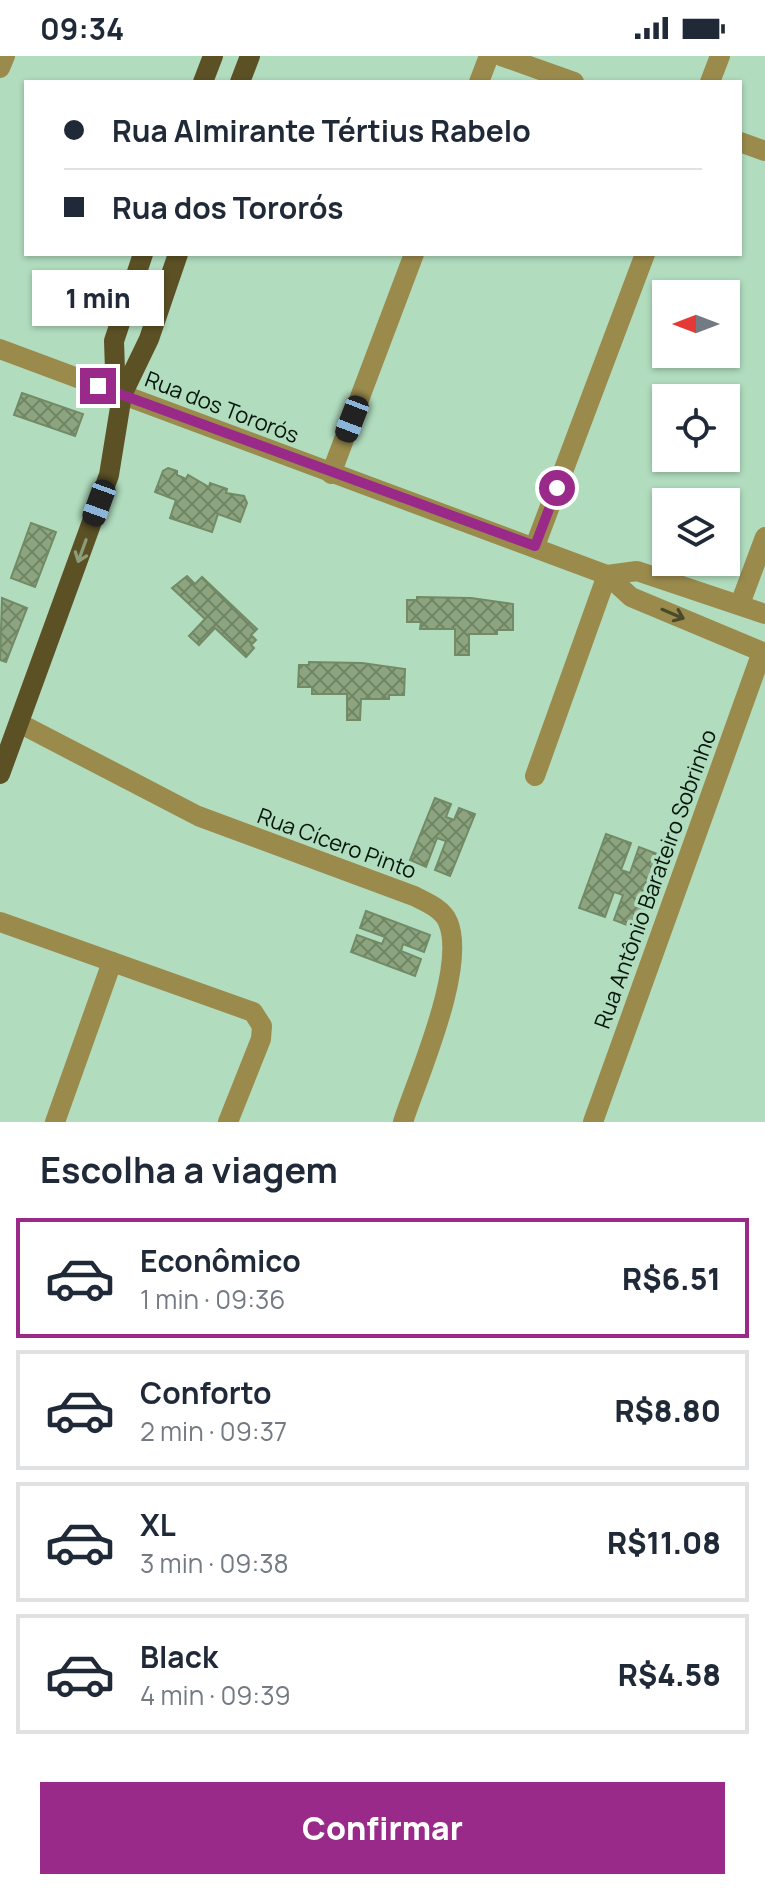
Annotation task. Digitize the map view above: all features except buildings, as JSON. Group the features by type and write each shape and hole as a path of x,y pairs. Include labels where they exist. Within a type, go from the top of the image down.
{"main road":[{"path":"204,80 213,56"},
{"path":"241,80 250,56"},
{"path":"122,395 115,370 114,341 142,256"},
{"path":"0,774 109,475 122,395 149,339 177,256"}],"street":[{"path":"0,68 5,56"},
{"path":"480,80 489,56"},
{"path":"501,56 568,80"},
{"path":"711,80 720,56"},
{"path":"742,143 765,151"},
{"path":"331,474 413,256"},
{"path":"535,546 644,256"},
{"name":"Rua dos Tororós","path":"0,349 331,474 535,546 607,575 631,597 764,652"},
{"path":"740,604 765,537"},
{"name":"Rua dos Tororós","path":"607,575 637,571 765,614"},
{"path":"535,776 607,575"},
{"name":"Rua Antônio Barateiro Sobrinho","path":"593,1122 764,652"},
{"name":"Rua Cícero Pinto","path":"19,723 198,816 414,896 442,913 451,938 448,982 403,1122"},
{"path":"0,922 247,1007 259,1019 261,1039 228,1122"},
{"path":"55,1122 112,962"}],"route":[{"path":"98,386 331,474 535,546 557,488"}]}
